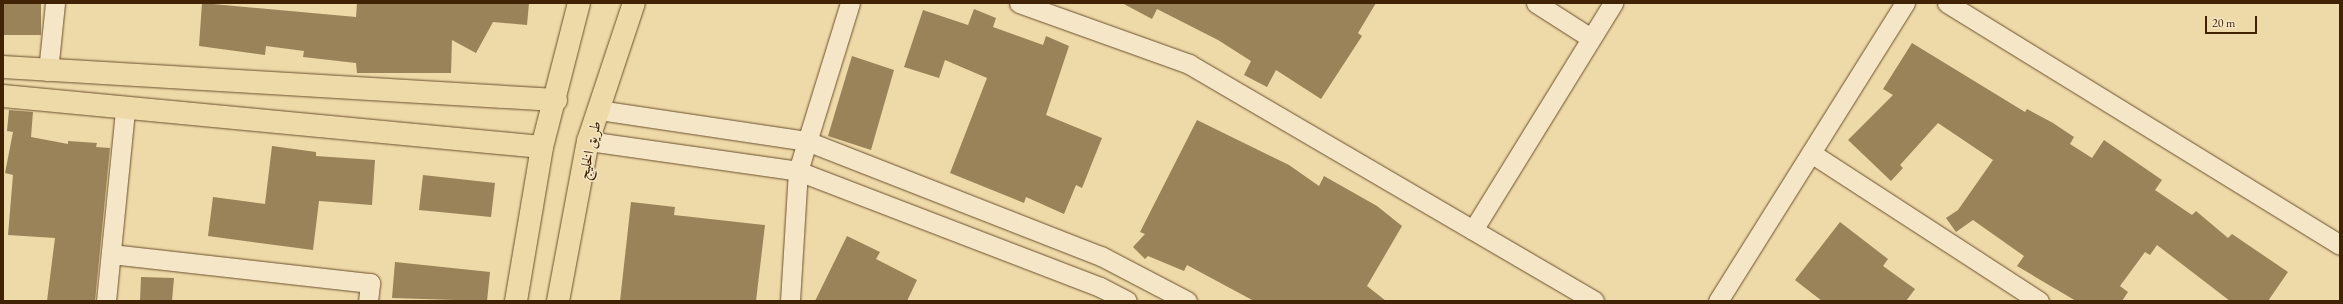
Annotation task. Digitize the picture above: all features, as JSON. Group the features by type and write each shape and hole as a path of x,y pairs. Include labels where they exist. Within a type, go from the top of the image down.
{"main road":[{"path":"516,301 542,147 556,100 579,3"},
{"name":"طريق الخليج","path":"558,301 588,141 634,3"},
{"path":"3,67 48,71 556,100"},
{"path":"3,96 125,110 542,147"}],"street":[{"path":"48,71 55,3"},
{"path":"790,301 798,171 850,3"},
{"path":"1019,3 1189,64 1594,301"},
{"path":"1536,3 1592,38"},
{"path":"1473,230 1613,3"},
{"path":"1718,301 1905,3"},
{"path":"1947,3 2340,245"},
{"path":"106,301 125,110"},
{"path":"599,110 807,141 1101,256 1187,301"},
{"path":"588,141 798,171 1100,287 1127,301"},
{"path":"1811,153 2039,301"},
{"path":"111,254 370,283 368,301"}],"building":[{"path":"3,3 41,3 41,35 3,35"},
{"path":"202,3 356,17 357,3 529,3 527,25 493,22 476,53 452,40 451,73 357,73 356,63 303,57 304,51 266,46 265,55 199,46"},
{"path":"1122,3 1376,3 1358,33 1362,36 1321,99 1276,70 1267,87 1244,75 1251,61 1218,40 1157,9 1152,19"},
{"path":"974,9 996,18 993,27 1043,45 1046,36 1069,46 1046,115 1102,138 1082,188 1076,185 1064,214 1026,197 1024,203 950,173 987,78 945,60 939,78 904,67 923,10 968,25"},
{"path":"1912,43 2025,112 2027,109 2053,123 2074,137 2070,144 2092,158 2104,140 2162,180 2155,190 2192,215 2196,211 2228,238 2232,234 2288,272 2268,301 2230,301 2157,245 2150,255 2145,252 2120,286 2128,292 2122,301 2076,301 2017,266 2024,256 1973,220 1956,232 1946,218 1958,210 1993,160 1938,123 1900,165 1903,168 1891,181 1848,140 1893,95 1883,89"},
{"path":"852,56 894,70 871,150 828,136"},
{"path":"9,110 33,112 31,137 68,144 68,141 97,143 96,147 110,148 95,301 47,301 55,238 8,235 13,175 5,173 13,132 7,131"},
{"path":"1197,120 1289,165 1319,186 1324,176 1377,206 1402,226 1367,286 1386,301 1254,301 1187,265 1184,271 1148,256 1145,259 1133,247 1145,234 1140,232"},
{"path":"272,146 316,152 316,156 375,160 372,205 319,201 313,250 208,236 213,197 265,204"},
{"path":"423,175 495,183 491,217 419,210"},
{"path":"631,202 675,207 674,215 765,225 756,301 620,301"},
{"path":"1840,222 1888,259 1883,266 1915,289 1906,301 1822,301 1795,280"},
{"path":"847,236 880,252 876,259 917,280 907,301 815,301"},
{"path":"395,262 490,272 487,301 392,298"},
{"path":"141,277 174,278 172,301 140,301"}]}
